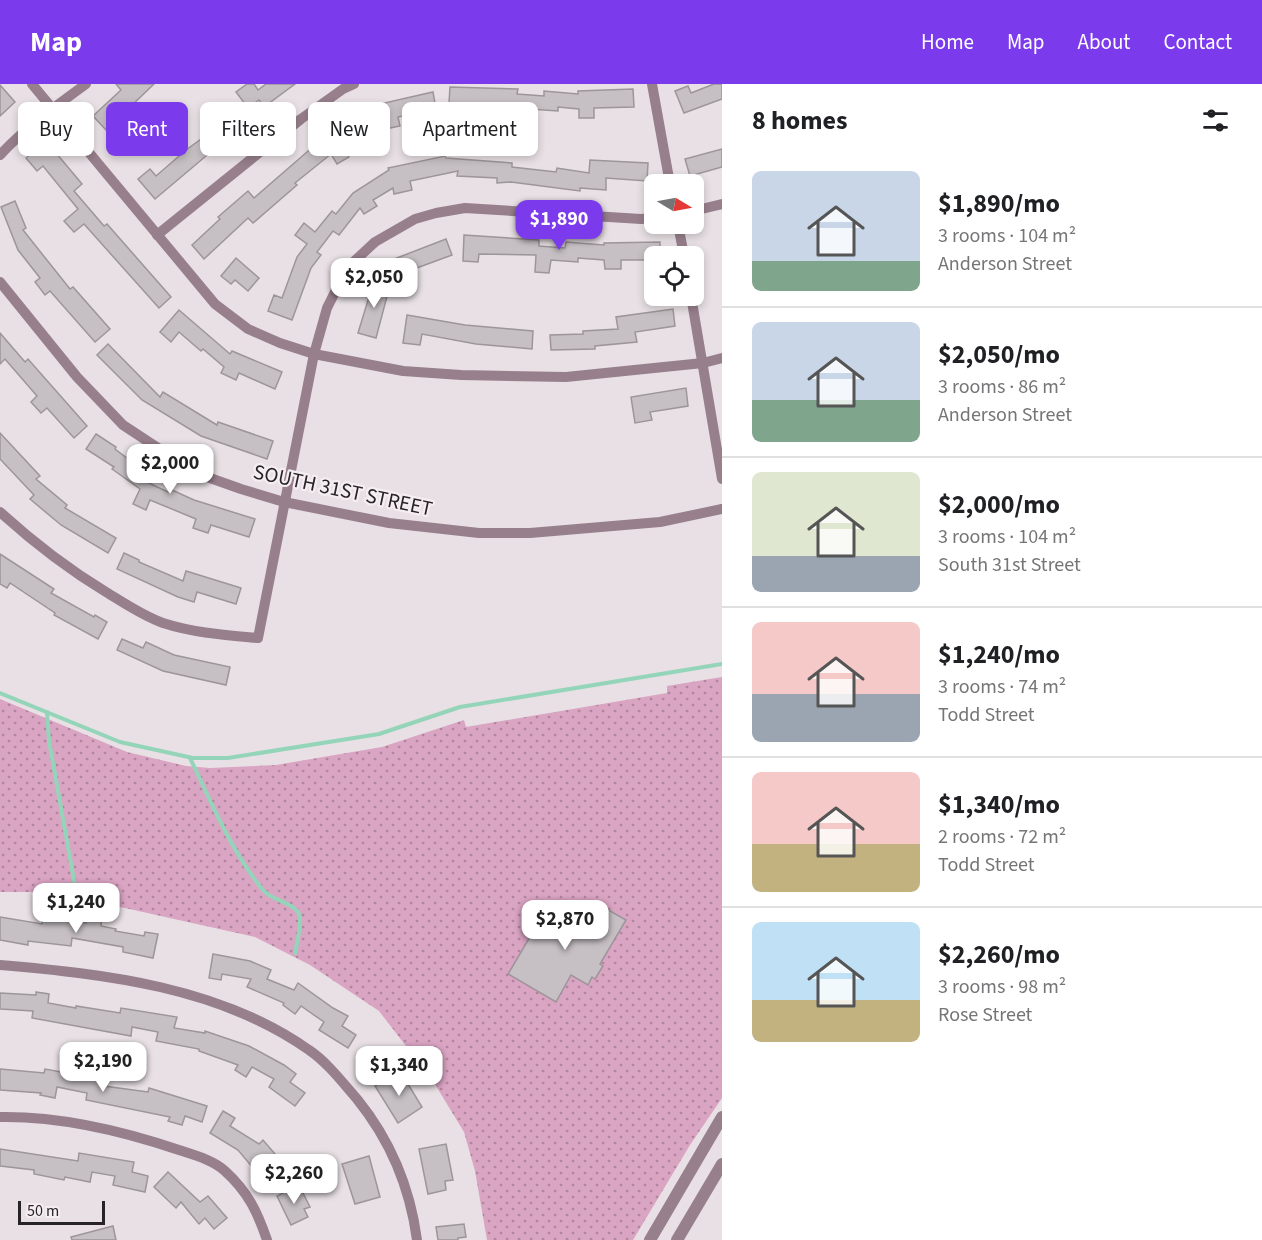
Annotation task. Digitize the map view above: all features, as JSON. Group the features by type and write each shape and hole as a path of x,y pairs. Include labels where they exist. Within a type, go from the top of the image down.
{"street":[{"path":"32,84 46,102"},
{"path":"62,102 86,84"},
{"path":"157,235 301,118 354,84"},
{"path":"652,84 668,174"},
{"path":"0,155 18,137"},
{"path":"91,156 215,304 248,329 314,354 403,371 461,375 566,377 703,363 722,358"},
{"path":"704,209 722,204"},
{"path":"0,512 33,542 84,579 124,604 161,622 207,634 258,638 314,354 327,308 347,268 375,242 415,219 465,208 644,219"},
{"name":"SOUTH 31ST STREET","path":"0,282 76,377 123,425 196,473 241,489 284,502 389,523 479,533 530,533 660,522 722,509"},
{"path":"693,306 722,479"},
{"path":"0,965 85,973 215,1002 271,1026 311,1051 348,1088 373,1119 393,1152 405,1184 417,1240"},
{"path":"650,1240 722,1116"},
{"path":"0,1118 70,1123 137,1136 204,1159 224,1169 256,1208 267,1240"},
{"path":"677,1240 722,1164"}],"shaded area":[{"path":"722,677 722,1098 690,1145 633,1240 487,1240 475,1171 464,1132 433,1081 379,1011 310,965 255,937 125,908 39,892 0,892 0,699 127,752 186,766 210,768 276,765 382,747 464,720 466,727 667,693 667,686"}],"building":[{"path":"116,84 154,84 135,102 108,102 121,90"},
{"path":"247,84 254,84 258,90 266,84 295,84 271,102 259,100 244,102 236,92"},
{"path":"714,84 722,84 722,99 684,113 675,91 688,86 691,93"},
{"path":"0,85 15,102 0,116"},
{"path":"450,87 518,89 517,94 544,96 544,91 578,94 578,91 633,89 634,107 594,108 594,118 579,118 579,109 558,107 558,111 538,110 538,102 449,102"},
{"path":"433,92 435,102 402,102 402,116 398,117 400,126 390,128 389,102"},
{"path":"106,104 106,130 94,117"},
{"path":"200,140 200,156 206,156 155,199 138,179 150,169 156,176 179,156 188,156 188,149"},
{"path":"722,149 722,167 697,174 689,174 685,159"},
{"path":"308,151 308,156 329,156 295,183 297,185 253,223 248,218 204,259 192,245 220,219 218,217 248,191 254,198"},
{"path":"28,156 59,156 82,184 74,191 104,226 107,224 171,297 159,308 84,224 74,232 64,221 78,209 43,166 37,171 26,158"},
{"path":"332,156 348,156 349,157 337,164"},
{"path":"445,156 446,158 512,163 512,167 556,172 557,168 589,173 590,160 648,163 647,174 644,174 644,181 606,178 606,190 580,188 580,191 511,182 497,183 497,178 457,176 458,171 410,181 412,190 394,194 393,188 373,200 377,206 364,214 360,208 339,235 333,231 317,252 321,255 311,268 292,320 268,311 274,295 282,298 297,257 307,244 295,235 304,223 315,232 332,211 336,214 353,193 389,170 388,168"},
{"path":"15,201 26,228 23,230 70,289 73,287 110,329 95,342 50,291 45,295 35,282 40,278 18,250 1,207"},
{"path":"464,235 539,240 539,246 565,248 566,242 604,245 604,243 660,242 660,246 644,246 644,260 621,260 621,269 605,269 604,260 578,258 578,262 551,260 549,273 535,272 536,255 479,254 478,262 463,261"},
{"path":"446,239 452,255 395,276 389,261"},
{"path":"236,258 259,278 248,291 235,280 231,284 221,276"},
{"path":"371,280 390,285 376,338 358,333 369,297 366,296"},
{"path":"673,309 675,326 635,332 637,342 595,346 595,349 551,350 550,335 583,334 583,331 618,329 616,317"},
{"path":"179,310 230,354 232,351 282,372 275,389 239,373 236,380 221,373 224,367 179,332 171,342 160,332"},
{"path":"407,315 465,325 533,331 532,349 476,344 422,334 420,345 403,343"},
{"path":"0,333 25,362 28,359 87,426 74,438 47,408 41,413 31,402 37,396 5,359 0,364"},
{"path":"108,344 160,397 163,392 217,425 218,422 273,441 267,459 201,436 142,400 97,355"},
{"path":"686,388 688,406 650,412 652,420 635,423 631,397"},
{"path":"0,433 40,476 36,479 67,505 65,508 116,538 108,553 61,525 30,499 34,495 0,459"},
{"path":"96,434 116,447 115,449 140,468 134,476 170,493 172,490 194,500 255,519 249,537 211,525 208,533 193,528 196,519 150,500 146,510 133,504 140,489 112,469 114,467 86,449"},
{"path":"124,553 183,581 186,571 241,588 236,604 197,592 194,602 178,597 117,569"},
{"path":"0,554 54,589 51,593 107,622 98,639 54,615 55,613 10,583 7,588 0,584"},
{"path":"122,639 143,648 146,642 174,655 230,667 226,685 163,671 117,650"},
{"path":"583,907 600,917 605,908 626,920 600,964 603,966 595,979 592,977 588,985 571,975 556,1002 508,974 530,937 522,932 533,914 569,932"},
{"path":"87,914 102,917 101,926 116,929 115,931 144,936 145,932 158,934 153,958 123,952 123,947 72,938 71,946 28,941 28,945 0,940 0,917 42,924 43,918 86,923"},
{"path":"213,954 250,961 271,970 267,979 294,990 298,983 348,1016 342,1026 356,1035 348,1048 319,1030 324,1022 301,1006 295,1014 283,1005 284,1003 247,987 251,979 222,974 221,980 209,978"},
{"path":"36,992 49,994 48,1003 76,1008 76,1006 120,1013 121,1008 177,1017 174,1028 205,1033 205,1031 249,1046 284,1065 296,1074 290,1082 305,1093 295,1106 269,1087 274,1079 252,1067 246,1077 235,1070 238,1065 199,1051 199,1049 156,1041 158,1032 132,1027 131,1036 32,1018 33,1011 0,1009 0,993 36,995"},
{"path":"0,1069 44,1073 45,1069 90,1077 90,1074 105,1077 104,1086 148,1092 149,1088 207,1106 202,1122 185,1116 182,1125 168,1121 170,1117 86,1100 87,1093 57,1087 55,1098 40,1095 41,1093 0,1090"},
{"path":"400,1071 422,1107 398,1123 375,1086"},
{"path":"223,1111 235,1118 230,1126 259,1144 263,1140 287,1168 275,1178 260,1161 253,1168 238,1150 210,1133"},
{"path":"446,1144 453,1180 445,1181 446,1190 428,1194 419,1149"},
{"path":"0,1149 78,1161 79,1153 134,1162 132,1172 148,1176 145,1192 113,1185 115,1176 92,1172 90,1182 65,1177 64,1180 34,1174 34,1170 0,1166"},
{"path":"369,1156 380,1197 355,1204 342,1164"},
{"path":"168,1172 200,1202 208,1196 227,1218 214,1229 205,1218 199,1224 181,1202 176,1208 154,1187"},
{"path":"299,1185 310,1207 304,1209 308,1217 291,1225 277,1196"},
{"path":"464,1224 466,1237 458,1238 458,1240 438,1240 436,1227"},
{"path":"113,1226 116,1240 72,1240 71,1237"}],"waterway":[{"path":"0,693 120,742 193,758 228,758 379,734 460,707 722,664"},
{"path":"47,712 49,741 75,886"},
{"path":"190,758 223,827 252,875 267,894 290,905 298,912 300,926 295,953"}]}
